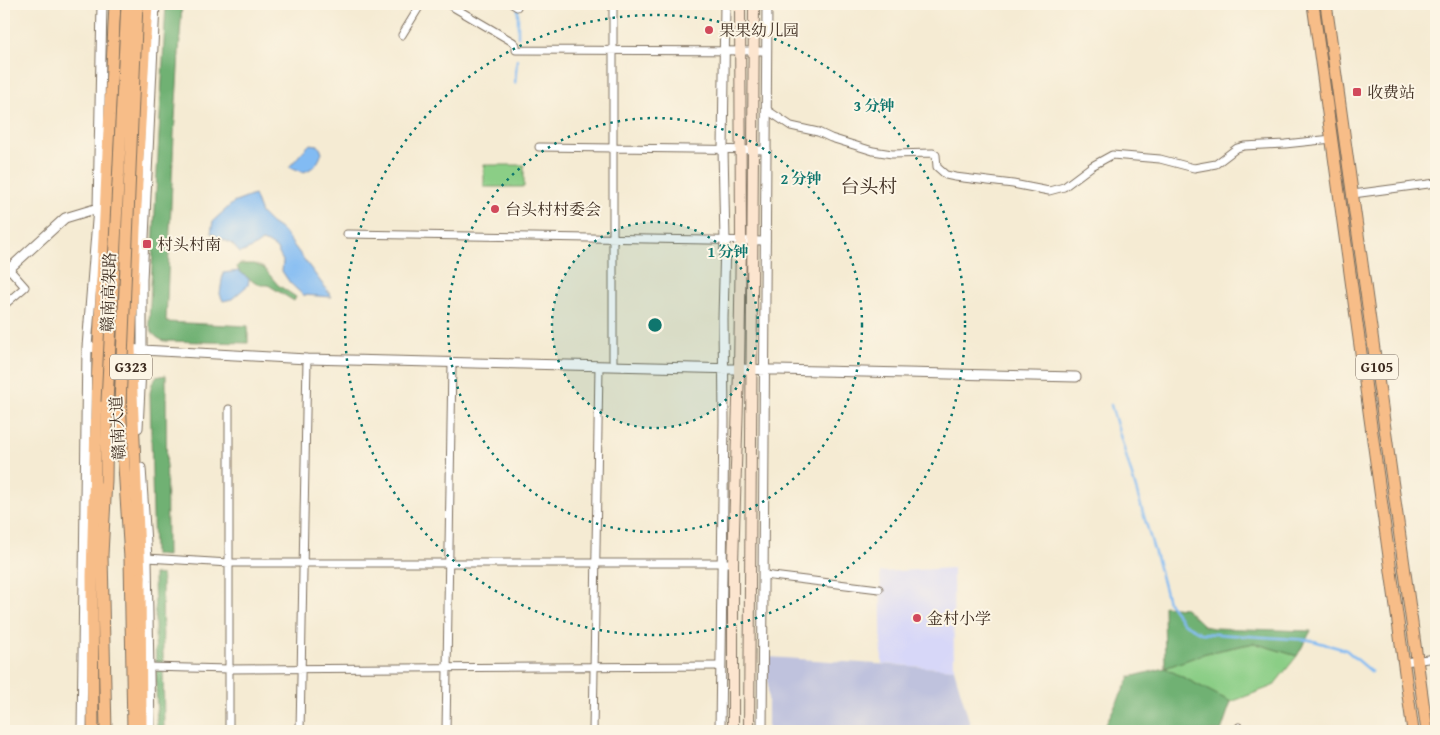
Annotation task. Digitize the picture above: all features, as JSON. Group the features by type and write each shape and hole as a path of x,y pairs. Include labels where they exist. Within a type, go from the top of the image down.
{"main road":[{"name":"赣南大道","path":"93,731 92,577 99,349 115,4"},
{"name":"赣南高架路","path":"106,731 102,555 106,480 107,402 127,4"},
{"name":"赣南高架路","path":"133,731 130,558 120,405 137,4"},
{"name":"赣南大道","path":"141,731 140,577 131,387 136,349 132,301 147,4"},
{"path":"734,731 733,563 741,241 742,51 740,4"},
{"path":"749,731 754,4"},
{"name":"G105","path":"1314,4 1413,731"},
{"name":"G105","path":"1326,4 1426,731"},
{"path":"101,301 132,301"},
{"path":"98,385 131,387"},
{"path":"95,484 102,555"},
{"path":"132,669 140,577"}],"street":[{"path":"82,731 87,347 98,208 102,4"},
{"path":"150,731 147,558 138,430 136,349 142,280 155,4"},
{"path":"402,35 421,4"},
{"path":"448,4 513,42 516,45 516,50 768,51"},
{"path":"613,4 613,366"},
{"path":"720,731 724,421 723,149 725,4"},
{"path":"762,731 767,4"},
{"path":"767,110 791,126 818,132 873,151 892,154 933,153 936,155 937,167 955,178 999,182 1049,191 1064,187 1092,166 1112,156 1160,159 1194,168 1216,164 1237,148 1244,146 1285,144 1332,138"},
{"path":"539,147 767,150"},
{"path":"1353,194 1436,182"},
{"path":"4,305 25,287 7,270 65,218 98,208"},
{"path":"347,234 766,241"},
{"path":"87,347 307,359 1076,377"},
{"path":"300,731 307,359"},
{"path":"446,731 452,362"},
{"path":"592,731 599,366"},
{"path":"229,409 229,731"},
{"path":"147,558 229,563 733,563"},
{"path":"764,575 879,589"},
{"path":"1404,662 1436,658"},
{"path":"149,667 229,669 721,666"}],"shaded area":[{"name":"金村小学","path":"953,568 954,669 882,664 880,572"},
{"path":"768,657 954,669 972,731 768,731"}],"green space":[{"path":"166,4 182,4 166,322 248,326 248,343 164,341 154,334 149,323"},
{"path":"484,165 524,165 524,187 484,187"},
{"path":"239,264 254,264 264,268 278,285 296,297 294,301 268,285 255,283 239,271 237,267"},
{"path":"166,375 167,556 154,555 150,393 156,377"},
{"path":"154,574 162,575 164,731 157,731"},
{"path":"1164,606 1185,608 1204,626 1213,628 1311,631 1297,656 1254,643 1206,653 1165,668"},
{"path":"1254,643 1297,656 1273,686 1231,702 1165,668 1206,653"},
{"path":"1165,668 1231,702 1221,731 1102,731 1130,677"}],"water":[{"path":"310,144 318,145 322,152 316,165 304,172 289,167 304,149"},
{"path":"254,195 261,213 283,231 332,297 303,295 290,283 282,271 283,261 276,248 268,243 262,241 240,253 232,244 211,233 213,221 233,203"},
{"path":"239,271 249,279 248,285 232,299 223,301 220,294 223,273"}],"waterway":[{"path":"518,4 518,37"},
{"path":"515,83 517,60"},
{"path":"1111,405 1168,602 1183,623 1201,633 1310,640 1346,650 1372,672"}],"place":[{"name":"果果幼儿园","path":"709,30"},
{"name":"收费站","path":"1357,92"},
{"name":"台头村村委会","path":"495,209"},
{"name":"村头村南","path":"147,244"},
{"name":"金村小学","path":"917,618"}],"district":[{"name":"台头村","path":"869,186"}]}
